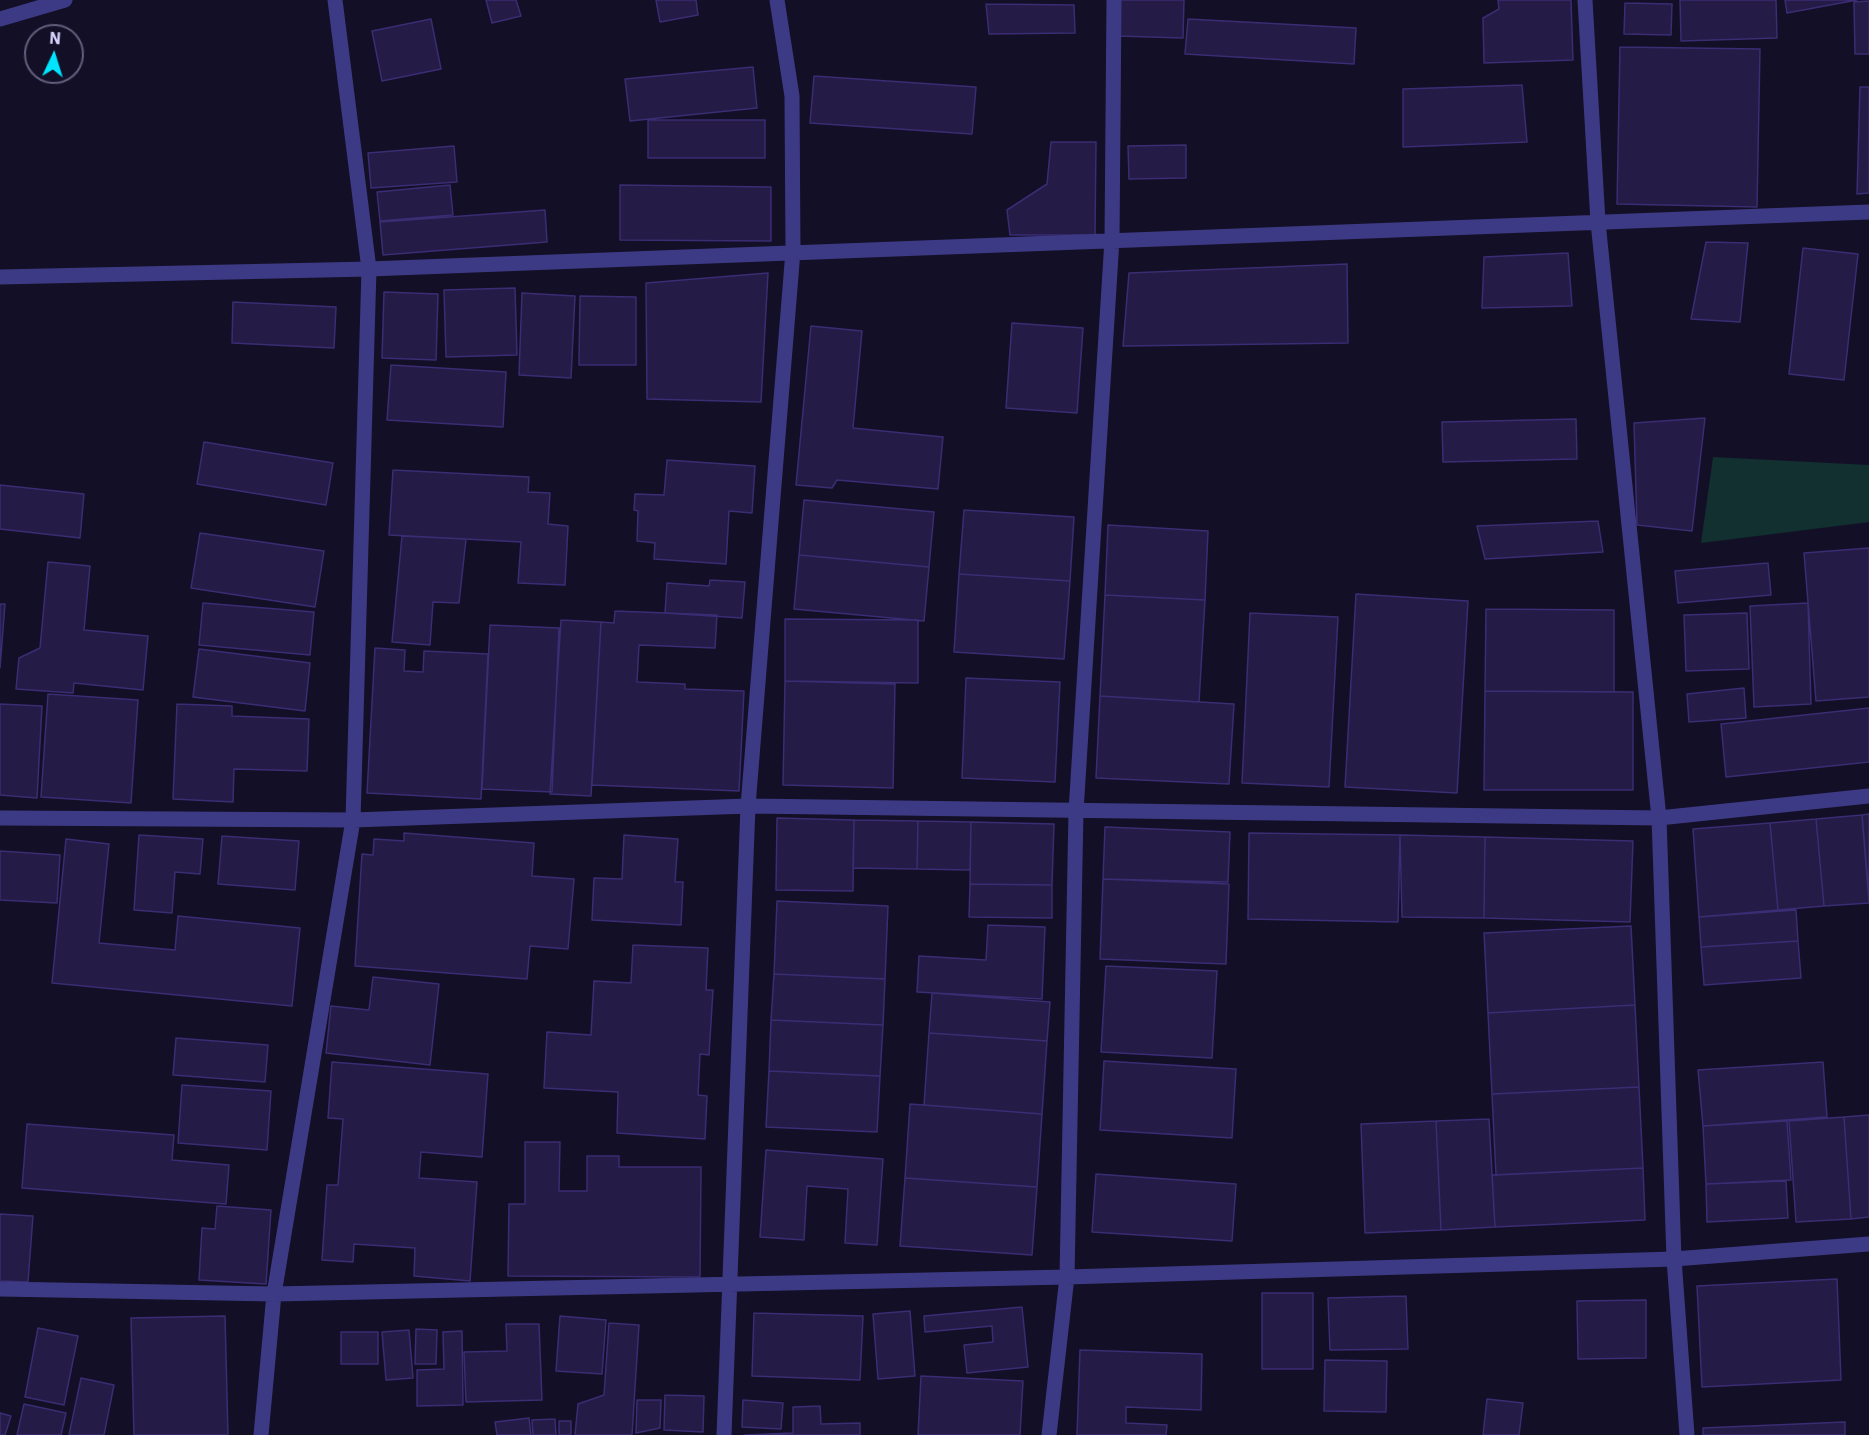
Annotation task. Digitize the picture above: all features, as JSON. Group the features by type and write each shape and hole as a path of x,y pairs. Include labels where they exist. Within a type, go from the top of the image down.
{"street":[{"path":"0,19 65,0"},
{"path":"261,1435 274,1294 354,820 369,269 335,0"},
{"path":"724,1435 748,806 793,251 792,96 777,0"},
{"path":"1049,1435 1066,1277 1076,811 1112,240 1114,0"},
{"path":"1585,0 1598,222 1659,818 1674,1259 1687,1435"},
{"path":"0,277 369,269 793,251 1869,212"},
{"path":"0,818 354,820 748,806 1659,818 1869,796"},
{"path":"0,1289 274,1294 1066,1277 1674,1259 1869,1244"}],"green space":[{"path":"1713,457 1869,465 1869,522 1701,543"}],"building":[{"path":"486,0 516,0 521,16 492,23"},
{"path":"656,0 696,0 698,15 660,22"},
{"path":"1116,0 1184,0 1183,38 1116,36"},
{"path":"1498,0 1571,0 1573,60 1484,63 1483,18 1499,9"},
{"path":"1680,0 1776,0 1777,38 1681,41"},
{"path":"1785,0 1857,0 1787,13"},
{"path":"1869,1 1869,54 1855,54 1854,2"},
{"path":"1625,3 1672,4 1671,35 1624,34"},
{"path":"986,4 1074,5 1075,33 989,34"},
{"path":"431,19 441,69 382,81 372,31"},
{"path":"1188,19 1356,28 1354,64 1185,54"},
{"path":"1620,47 1760,49 1757,207 1617,204"},
{"path":"753,67 757,108 630,121 625,79"},
{"path":"814,76 976,87 972,134 810,123"},
{"path":"1522,85 1527,142 1403,147 1403,89"},
{"path":"1860,87 1869,87 1869,193 1857,194"},
{"path":"648,120 765,120 765,158 648,158"},
{"path":"1051,142 1096,142 1095,235 1010,235 1007,210 1047,184"},
{"path":"1186,145 1186,178 1129,179 1128,146"},
{"path":"454,146 457,182 371,188 368,153"},
{"path":"450,185 453,215 380,221 377,192"},
{"path":"620,185 771,187 771,241 620,240"},
{"path":"545,210 547,242 383,255 380,222"},
{"path":"1706,242 1748,243 1740,322 1691,319"},
{"path":"1803,248 1858,254 1844,380 1789,374"},
{"path":"1568,253 1572,306 1482,308 1484,257"},
{"path":"1347,264 1348,343 1123,346 1129,273"},
{"path":"768,273 761,402 647,399 646,283"},
{"path":"515,288 517,355 446,357 444,290"},
{"path":"384,292 438,294 436,360 382,358"},
{"path":"522,293 575,296 571,378 519,375"},
{"path":"580,296 636,297 636,365 579,365"},
{"path":"233,302 336,307 334,348 232,343"},
{"path":"1012,323 1083,328 1077,413 1006,408"},
{"path":"811,326 862,331 853,428 943,437 938,489 837,480 832,488 796,485"},
{"path":"391,365 506,372 503,427 387,420"},
{"path":"1705,418 1692,531 1637,525 1634,423"},
{"path":"1576,419 1577,459 1443,462 1442,422"},
{"path":"204,442 333,463 326,505 197,484"},
{"path":"667,460 755,466 752,513 729,511 726,564 654,559 655,543 637,541 638,511 634,510 635,494 664,495"},
{"path":"393,470 529,477 528,492 550,493 548,524 568,526 565,585 518,583 521,542 389,535"},
{"path":"0,485 84,494 80,538 0,529"},
{"path":"804,500 934,512 929,567 799,555"},
{"path":"964,510 1074,517 1070,581 959,574"},
{"path":"1598,521 1603,552 1485,559 1477,526"},
{"path":"1108,525 1208,531 1205,600 1105,595"},
{"path":"200,533 324,551 315,607 191,588"},
{"path":"402,536 466,539 459,603 433,602 430,645 392,642"},
{"path":"1869,548 1869,697 1816,701 1804,553"},
{"path":"799,555 929,567 924,621 794,609"},
{"path":"48,562 90,566 84,630 148,636 143,690 74,683 73,693 16,689 19,658 40,648"},
{"path":"1768,563 1771,595 1678,603 1675,571"},
{"path":"959,574 1070,581 1064,659 954,652"},
{"path":"710,580 745,582 742,618 665,613 667,583 709,586"},
{"path":"1356,594 1468,601 1457,793 1345,787"},
{"path":"1105,595 1205,600 1199,702 1100,696"},
{"path":"203,603 314,612 310,655 199,645"},
{"path":"1808,603 1811,704 1754,707 1750,606"},
{"path":"0,604 5,604 0,668"},
{"path":"1486,609 1614,610 1614,692 1485,691"},
{"path":"615,611 717,615 715,648 639,645 637,682 685,684 685,689 744,691 739,791 592,785 601,622 614,623"},
{"path":"1250,613 1338,617 1329,787 1242,783"},
{"path":"1747,613 1749,669 1686,671 1684,615"},
{"path":"785,619 918,620 918,683 785,681"},
{"path":"561,620 601,622 591,796 550,794"},
{"path":"490,625 559,628 552,792 482,789"},
{"path":"375,648 405,650 404,671 423,672 424,651 488,654 481,799 367,793"},
{"path":"199,649 310,663 305,711 193,697"},
{"path":"966,678 1060,682 1055,782 962,778"},
{"path":"785,681 895,684 893,788 783,785"},
{"path":"1744,688 1746,718 1689,722 1687,694"},
{"path":"1485,691 1633,692 1633,790 1484,790"},
{"path":"48,694 138,700 131,803 41,797"},
{"path":"1100,696 1234,704 1229,784 1096,778"},
{"path":"0,704 42,706 37,798 0,795"},
{"path":"177,704 232,706 232,716 309,719 307,771 234,769 233,802 173,799"},
{"path":"1869,708 1869,762 1726,777 1721,724"},
{"path":"1869,814 1869,895 1862,815"},
{"path":"1862,815 1869,903 1824,906 1816,819"},
{"path":"777,818 854,820 853,891 776,890"},
{"path":"1816,819 1824,906 1778,910 1770,823"},
{"path":"854,820 918,821 917,869 853,868"},
{"path":"918,821 971,822 970,870 917,869"},
{"path":"971,822 1054,824 1052,885 970,884"},
{"path":"1770,823 1778,910 1699,917 1693,829"},
{"path":"1105,827 1230,832 1228,882 1103,879"},
{"path":"404,833 534,843 532,876 574,879 568,949 530,946 527,979 355,966 362,854 373,855 374,839 404,841"},
{"path":"1249,833 1400,835 1398,922 1248,919"},
{"path":"139,835 203,839 200,874 175,872 172,913 134,910"},
{"path":"624,835 678,839 675,882 683,882 681,925 592,920 594,878 622,879"},
{"path":"1400,835 1485,837 1484,918 1402,917"},
{"path":"222,836 299,841 295,890 218,884"},
{"path":"1485,837 1633,841 1630,922 1484,918"},
{"path":"66,839 109,844 99,943 175,950 178,916 300,928 292,1006 52,983"},
{"path":"0,851 60,855 57,903 0,900"},
{"path":"1103,879 1229,884 1226,964 1100,959"},
{"path":"970,884 1052,885 1052,918 969,917"},
{"path":"777,901 888,906 885,979 774,974"},
{"path":"1796,910 1798,941 1701,947 1699,917"},
{"path":"988,925 1045,927 1042,999 917,992 919,956 986,960"},
{"path":"1631,926 1635,1005 1488,1013 1484,933"},
{"path":"1798,941 1801,978 1704,985 1701,947"},
{"path":"633,945 708,948 706,990 713,990 709,1055 700,1054 698,1095 707,1096 705,1139 617,1133 618,1092 544,1088 547,1032 591,1035 594,981 631,983"},
{"path":"1106,966 1217,971 1212,1058 1101,1052"},
{"path":"774,974 885,979 883,1025 771,1020"},
{"path":"373,977 439,984 430,1065 326,1053 331,1006 369,1010"},
{"path":"932,993 1050,1002 1047,1041 929,1033"},
{"path":"1635,1005 1639,1087 1492,1094 1488,1013"},
{"path":"771,1020 883,1025 880,1076 769,1071"},
{"path":"929,1033 1047,1041 1042,1114 924,1105"},
{"path":"176,1038 268,1045 265,1082 173,1075"},
{"path":"1104,1061 1236,1069 1232,1138 1100,1130"},
{"path":"332,1062 488,1074 482,1157 421,1152 419,1178 477,1182 470,1281 414,1276 415,1248 354,1244 353,1262 322,1260 327,1185 338,1185 343,1119 328,1118"},
{"path":"1823,1062 1827,1117 1703,1126 1698,1070"},
{"path":"769,1071 880,1076 877,1132 766,1127"},
{"path":"182,1085 271,1091 267,1150 178,1143"},
{"path":"1639,1087 1643,1168 1496,1175 1492,1094"},
{"path":"910,1104 1042,1114 1037,1187 905,1178"},
{"path":"1869,1115 1869,1217 1851,1219 1844,1117"},
{"path":"1844,1117 1851,1219 1796,1222 1789,1121"},
{"path":"1489,1119 1495,1227 1441,1230 1436,1121"},
{"path":"1436,1121 1441,1230 1365,1233 1361,1124"},
{"path":"1787,1121 1791,1180 1706,1184 1703,1126"},
{"path":"27,1124 174,1135 172,1160 229,1165 226,1204 22,1188"},
{"path":"525,1142 560,1142 559,1191 587,1191 587,1156 619,1156 619,1167 701,1167 700,1277 508,1276 509,1204 525,1204"},
{"path":"766,1150 883,1159 877,1245 845,1243 848,1189 807,1186 804,1240 760,1237"},
{"path":"1643,1168 1645,1220 1495,1227 1492,1175"},
{"path":"1096,1174 1236,1184 1232,1241 1092,1232"},
{"path":"905,1178 1037,1187 1032,1255 900,1246"},
{"path":"1786,1181 1788,1218 1707,1222 1706,1184"},
{"path":"217,1206 271,1210 266,1284 199,1280 202,1228 215,1229"},
{"path":"0,1214 33,1216 28,1282 0,1281"},
{"path":"1837,1279 1841,1380 1702,1387 1697,1286"},
{"path":"1262,1293 1313,1293 1313,1369 1262,1369"},
{"path":"1406,1296 1408,1349 1330,1350 1328,1298"},
{"path":"1646,1300 1646,1358 1578,1359 1577,1301"},
{"path":"1022,1307 1028,1367 967,1373 964,1345 993,1342 992,1326 925,1332 924,1316"},
{"path":"910,1311 915,1376 878,1379 873,1314"},
{"path":"754,1313 863,1316 860,1380 752,1376"},
{"path":"225,1316 228,1435 134,1435 131,1318"},
{"path":"560,1316 606,1320 602,1374 556,1371"},
{"path":"609,1323 639,1325 632,1435 575,1435 578,1404 604,1395"},
{"path":"506,1324 539,1324 542,1400 466,1402 464,1352 507,1351"},
{"path":"38,1328 78,1336 64,1405 25,1397"},
{"path":"416,1329 437,1330 436,1364 415,1364"},
{"path":"409,1330 413,1378 386,1380 382,1332"},
{"path":"462,1331 463,1405 417,1406 417,1370 444,1369 443,1332"},
{"path":"341,1332 378,1332 378,1364 341,1364"},
{"path":"1080,1350 1202,1354 1201,1410 1126,1407 1126,1423 1167,1425 1166,1435 1077,1435"},
{"path":"1325,1360 1387,1361 1386,1412 1324,1411"},
{"path":"921,1376 1023,1381 1020,1435 918,1435"},
{"path":"81,1378 114,1385 104,1435 69,1435"},
{"path":"665,1395 704,1396 703,1432 664,1430"},
{"path":"1487,1399 1523,1403 1519,1435 1483,1435"},
{"path":"637,1400 661,1400 660,1428 636,1433"},
{"path":"743,1400 783,1403 781,1429 742,1427"},
{"path":"24,1404 66,1413 61,1435 17,1435"},
{"path":"820,1406 821,1424 860,1423 860,1435 744,1435 793,1433 793,1407"},
{"path":"0,1413 11,1416 5,1435 0,1435"},
{"path":"529,1418 531,1435 497,1435 495,1422"},
{"path":"555,1419 556,1435 533,1435 532,1420"},
{"path":"559,1421 571,1421 571,1435 559,1435"},
{"path":"1845,1422 1845,1435 1703,1435 1703,1428"}]}
